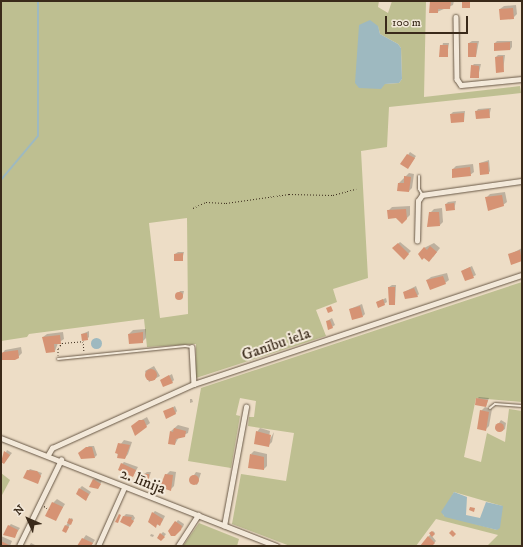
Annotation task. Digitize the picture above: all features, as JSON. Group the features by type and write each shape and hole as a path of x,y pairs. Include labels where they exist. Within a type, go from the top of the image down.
{"street":[{"path":"456,17 457,79 461,85 522,79"},
{"path":"417,241 418,201 422,195 522,181"},
{"name":"Ganību iela","path":"48,455 52,448 194,384 522,275"},
{"path":"192,347 194,384"},
{"path":"224,526 246,407"},
{"name":"2. līnija","path":"1,438 61,460 124,488 277,546"},
{"path":"19,546 61,460"},
{"path":"98,546 124,488"},
{"path":"178,546 198,515"}],"lane":[{"path":"419,176 419,189 422,195"},
{"path":"58,359 185,346 192,347"},
{"path":"490,408 495,404 522,406"}],"path":[{"path":"192,208 206,202 226,203 288,194 333,195 356,189"},
{"path":"83,341 84,357"},
{"path":"58,359 58,348 62,343 86,341"},
{"path":"40,504 49,509"}],"green space":[{"path":"1,1 379,1 378,7 388,13 392,1 426,1 424,97 520,86 521,93 389,107 387,147 361,151 368,278 333,289 337,302 316,310 326,336 196,378 196,344 147,347 144,319 29,334 27,337 1,341","holes":["378,26 380,34 398,44 401,48 402,79 399,83 385,84","187,218 188,314 160,318 149,223"]},
{"path":"522,282 522,402 476,398 464,457 481,462 487,433 505,442 509,409 522,411 522,546 487,546 498,535 436,519 416,546 290,546 232,524 241,474 286,481 294,433 248,426 249,417 254,417 256,401 240,398 236,415 240,416 231,468 188,461 201,388","holes":["454,492 502,506 497,530 443,515"]},
{"path":"1,473 10,480 1,497"},
{"path":"199,523 239,539 237,546 183,546"}],"water":[{"path":"370,20 378,26 380,34 398,44 401,48 402,79 399,83 385,84 381,89 359,88 355,83 359,25"},
{"path":"94,338 98,338 100,339 100,347 94,348 91,345 91,341"},
{"path":"454,492 467,497 466,515 480,518 486,502 503,506 500,528 497,530 445,517 441,512"}],"building":[{"path":"430,1 451,1 450,9 438,9 438,13 429,13"},
{"path":"462,1 470,1 470,8 462,8"},
{"path":"513,8 514,19 500,20 499,9"},
{"path":"510,42 510,50 494,51 494,43"},
{"path":"468,43 477,43 476,57 468,57"},
{"path":"440,45 448,45 448,57 439,57"},
{"path":"503,56 504,72 496,73 495,57"},
{"path":"471,65 479,66 479,78 470,78"},
{"path":"489,109 490,118 476,119 475,111"},
{"path":"464,113 464,122 451,123 450,114"},
{"path":"407,154 415,158 408,169 400,164"},
{"path":"488,162 489,174 480,175 479,163"},
{"path":"470,167 471,176 452,178 452,169"},
{"path":"404,176 411,177 409,192 397,191 398,183 404,183"},
{"path":"502,195 504,206 488,211 485,197"},
{"path":"454,203 455,210 446,211 445,204"},
{"path":"406,209 407,219 402,224 396,218 388,219 387,210"},
{"path":"429,212 439,212 440,226 427,227"},
{"path":"398,243 409,254 404,260 392,248"},
{"path":"430,246 437,252 429,262 424,258 422,260 418,254 424,247 427,250"},
{"path":"520,250 522,261 511,265 508,254"},
{"path":"183,253 183,261 174,261 174,254"},
{"path":"470,267 474,278 465,281 461,271"},
{"path":"443,276 446,284 430,290 426,280"},
{"path":"388,287 395,287 395,305 389,305"},
{"path":"414,288 418,297 405,299 403,292"},
{"path":"179,292 182,293 182,299 179,300 176,299 175,296 176,293"},
{"path":"383,299 385,305 378,308 376,302"},
{"path":"331,306 333,311 328,313 326,308"},
{"path":"360,306 363,317 352,320 349,309"},
{"path":"330,320 333,328 328,330 326,321"},
{"path":"143,332 143,343 129,344 128,334"},
{"path":"87,333 88,340 82,341 81,334"},
{"path":"60,335 61,344 54,344 55,352 46,353 42,337"},
{"path":"18,350 19,358 15,360 1,360 1,353"},
{"path":"153,369 156,370 156,380 149,381 146,380 145,373 146,370"},
{"path":"169,375 173,383 163,387 160,380"},
{"path":"476,398 488,400 486,407 475,405"},
{"path":"173,407 176,414 166,419 163,411"},
{"path":"480,410 489,412 486,431 477,429"},
{"path":"139,420 144,420 147,427 135,436 131,426"},
{"path":"499,422 504,427 499,432 494,427"},
{"path":"174,428 186,431 185,437 176,439 175,445 168,444 170,431 173,432"},
{"path":"256,431 271,435 269,447 254,444"},
{"path":"118,443 130,445 125,459 117,458 118,454 115,453"},
{"path":"86,447 92,447 95,458 81,459 78,453"},
{"path":"4,451 10,455 4,464 1,462"},
{"path":"250,454 264,457 264,470 248,468"},
{"path":"121,463 136,470 133,477 118,470"},
{"path":"27,470 37,471 41,476 38,484 23,478"},
{"path":"143,474 149,474 149,483 143,482"},
{"path":"165,474 173,475 171,491 160,487"},
{"path":"192,475 196,475 198,476 198,484 192,485 189,482 189,478"},
{"path":"93,479 101,484 98,489 89,487"},
{"path":"79,488 89,494 86,501 76,494"},
{"path":"52,502 63,507 56,521 45,516"},
{"path":"470,507 475,508 474,512 469,510"},
{"path":"152,512 163,519 160,526 157,524 156,528 148,522"},
{"path":"119,514 121,515 118,523 115,522"},
{"path":"123,516 132,517 131,519 134,521 130,527 120,522"},
{"path":"69,518 73,520 71,525 67,523"},
{"path":"175,521 182,526 181,530 175,536 171,536 168,531"},
{"path":"8,525 18,530 15,538 3,535"},
{"path":"65,525 69,527 66,533 62,531"},
{"path":"452,530 456,534 453,537 449,533"},
{"path":"432,531 435,534 432,537 429,533"},
{"path":"160,533 165,537 161,541 157,538"},
{"path":"428,536 435,543 432,546 420,546"},
{"path":"82,538 93,543 91,546 77,546"},
{"path":"1,541 11,546 1,546"}],"waterway":[{"path":"1,180 38,136 38,1"}]}
